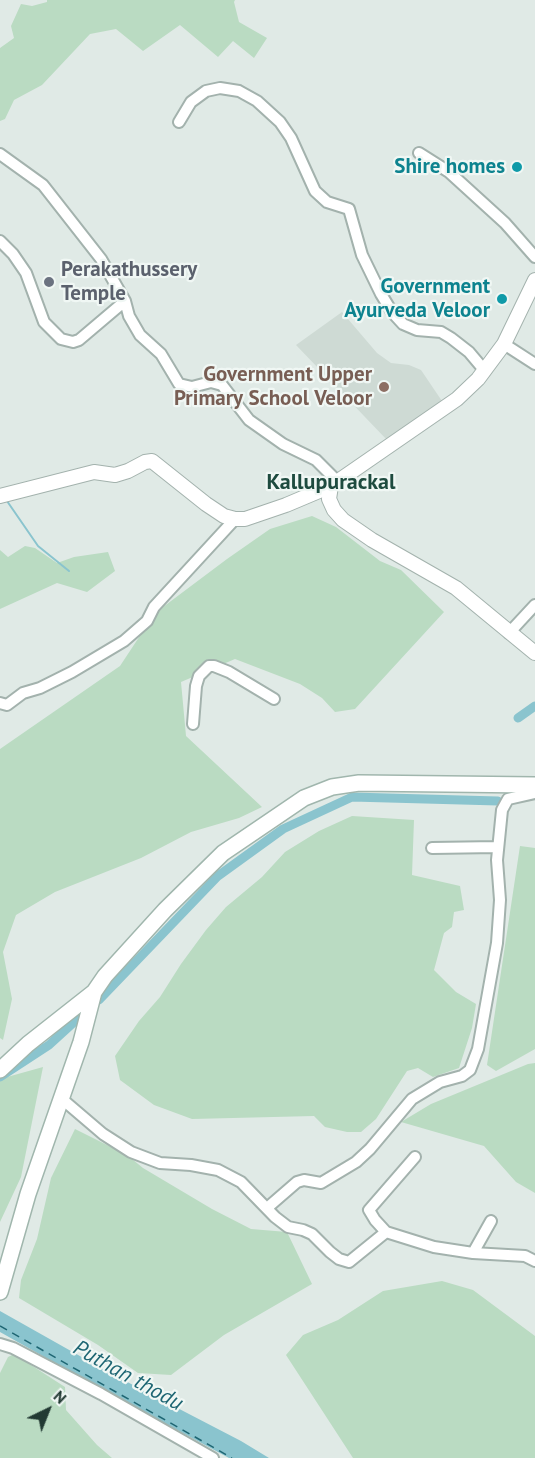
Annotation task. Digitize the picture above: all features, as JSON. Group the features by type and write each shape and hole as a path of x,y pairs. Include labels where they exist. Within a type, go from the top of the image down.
{"main road":[{"path":"0,1070 28,1044 94,992 105,976 165,910 223,853 304,798 332,787 360,783 535,785"},
{"path":"0,1292 28,1194 81,1042 94,992"}],"street":[{"path":"179,122 191,102 206,91 220,88 239,91 257,101 280,122 291,138 315,191 327,202 349,209 362,255 392,312 403,324 417,330 441,332 451,338 469,352 485,370"},
{"path":"419,153 449,172 505,223 522,245 535,257"},
{"path":"0,154 43,185 101,259 125,301 129,316 140,334 161,354 178,384 192,387 211,382 222,385 249,420 283,444 316,460 333,483"},
{"path":"0,241 13,254 26,273 44,322 61,339 73,342 79,340 125,301"},
{"path":"0,496 94,472 115,475 152,461 224,516 245,519 286,505 333,483 457,399 485,370 504,344 535,280"},
{"path":"504,344 535,364"},
{"path":"333,483 328,499 343,520 372,540 456,588 535,653"},
{"path":"0,703 7,705 23,693 40,688 72,672 124,641 147,621 154,607 235,519"},
{"path":"509,633 535,605"},
{"path":"194,724 199,676 209,666 230,672 274,699"},
{"path":"267,1208 297,1182 304,1180 321,1183 356,1162 370,1149 412,1099 440,1082 462,1076 470,1070 478,1049 497,943 500,900 497,847 505,803 512,797 535,793"},
{"path":"432,848 497,847"},
{"path":"62,1099 103,1134 131,1152 160,1163 218,1170 241,1182 288,1227 312,1234 339,1258 349,1262 386,1232"},
{"path":"415,1157 369,1210 386,1232 434,1247 473,1253 525,1256 535,1261"},
{"path":"473,1253 491,1221"},
{"path":"0,1344 13,1348 101,1394 213,1458"}],"shaded area":[{"name":"Government Upper Primary School Veloor","path":"342,312 377,353 391,363 409,365 421,370 444,404 387,440 296,345"}],"green space":[{"path":"47,0 235,0 239,22 267,38 254,58 233,41 218,57 180,25 143,51 116,29 90,34 42,85 14,100 5,119 0,121 0,48 14,38 11,26 21,4 32,6 47,2"},
{"path":"312,516 336,527 380,561 401,570 444,612 355,709 335,712 322,698 300,684 235,659 181,682 186,736 262,807 239,818 191,832 141,858 55,892 16,915 3,952 12,999 3,1040 0,1038 0,749 120,666 155,613 227,559 270,529"},
{"path":"25,546 35,548 57,563 74,557 108,552 115,571 87,592 57,583 0,609 0,550 8,557"},
{"path":"352,816 414,820 412,875 460,886 464,910 454,912 452,927 444,933 434,970 456,992 476,1004 472,1028 459,1068 433,1077 418,1068 407,1071 376,1119 361,1132 347,1132 325,1127 314,1116 192,1119 154,1105 120,1080 115,1056 139,1021 160,997 206,930 226,907 262,877 285,852 319,831"},
{"path":"520,846 535,848 535,1049 496,1071 487,1065"},
{"path":"535,1063 535,1193 516,1182 484,1146 401,1122 431,1104"},
{"path":"43,1067 21,1177 0,1222 0,1079"},
{"path":"75,1129 127,1155 143,1168 251,1229 287,1232 312,1284 224,1335 171,1375 138,1373 98,1345 19,1298 21,1280 37,1239 51,1178"},
{"path":"442,1281 473,1290 535,1336 535,1458 353,1458 286,1355 303,1335 338,1320 383,1291"},
{"path":"14,1354 65,1387 66,1410 97,1445 112,1458 0,1458 0,1373 8,1357"}],"water":[{"path":"0,1311 269,1458 229,1458 105,1391 0,1332"}],"waterway":[{"path":"7,501 38,546 69,571"},
{"path":"518,718 535,706"},
{"path":"99,1000 218,876 283,829 352,797 498,801"},
{"path":"0,1077 49,1045 83,1014"}],"ferry route":[{"path":"0,1326 232,1458"}],"place":[{"name":"Shire homes","path":"517,167"},
{"name":"Perakathussery Temple","path":"49,282"},
{"name":"Government Ayurveda Veloor","path":"502,299"},
{"name":"Government Upper Primary School Veloor","path":"384,387"}],"district":[{"name":"Kallupurackal","path":"331,483"}],"water label":[{"name":"Puthan thodu","path":"128,1376"}]}
